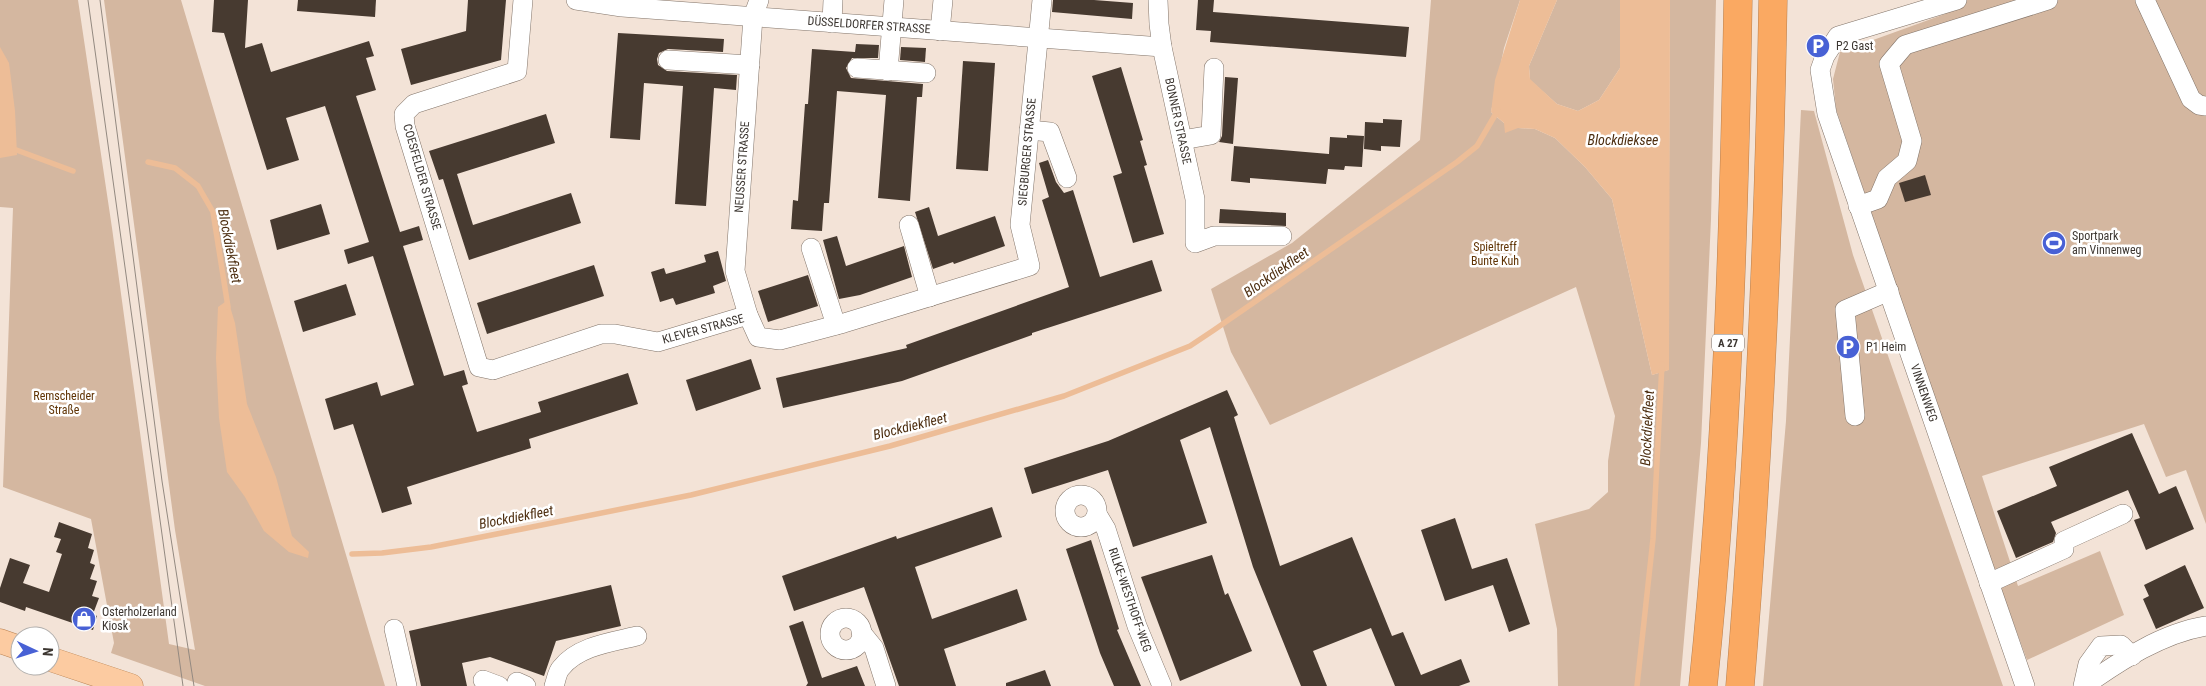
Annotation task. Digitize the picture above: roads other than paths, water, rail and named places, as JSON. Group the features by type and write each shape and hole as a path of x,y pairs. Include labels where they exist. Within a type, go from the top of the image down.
{"highway":[{"name":"A 27","path":"1703,686 1726,388 1735,153 1738,0"},
{"name":"A 27","path":"1740,686 1762,384 1773,0"}],"main road":[{"path":"60,664 89,679 131,686"}],"street":[{"name":"COESFELDER STRASSE","path":"479,367 405,126 404,114 414,104 516,71 523,0"},
{"name":"DÜSSELDORFER STRASSE","path":"576,0 756,8 832,23 1162,47"},
{"path":"832,23 834,0"},
{"path":"888,71 894,0"},
{"path":"940,31 943,0"},
{"name":"SIEGBURGER STRASSE","path":"1030,266 1020,225 1042,0"},
{"name":"BONNER STRASSE","path":"1158,0 1158,24 1162,47 1195,199 1195,243 1214,236 1282,236"},
{"name":"VINNENWEG","path":"1957,0 1838,36 1825,56 1820,70 1826,114 2025,686"},
{"path":"1858,206 1878,199 1886,178 1907,161 1912,141 1889,64 1904,46 2048,0"},
{"path":"2145,0 2191,98 2199,105 2206,106"},
{"name":"NEUSSER STRASSE","path":"748,315 735,271 756,8"},
{"path":"668,60 750,65"},
{"path":"858,68 926,74"},
{"path":"1182,140 1211,135 1214,68"},
{"path":"1029,130 1050,132 1067,178"},
{"path":"909,225 930,297"},
{"path":"811,248 836,325"},
{"name":"KLEVER STRASSE","path":"479,367 493,370 601,334 614,334 658,342 748,315 758,337 780,340 836,325 1030,266"},
{"path":"1855,416 1845,310 1889,291"},
{"name":"RILKE-WESTHOFF-WEG","path":"1097,514 1106,529 1137,626 1162,686"},
{"path":"1989,583 2064,549 2064,541 2123,514"},
{"path":"2084,686 2132,656 2186,630 2206,626"},
{"path":"394,629 407,686"},
{"path":"861,632 874,648 886,686"},
{"path":"554,686 560,668 579,654 601,644 636,636"},
{"path":"516,686 517,682 526,686"}],"water":[{"name":"Blockdieksee","path":"1520,0 1557,0 1529,66 1530,79 1557,104 1578,111 1599,100 1620,68 1620,0 1670,0 1669,370 1652,375 1612,199 1585,167 1555,138 1535,129 1518,128 1505,133 1504,123 1491,112 1495,80"},
{"path":"0,47 9,63 15,111 17,155 0,158"},
{"path":"228,300 235,323 247,404 276,477 292,536 309,552 308,558 289,552 264,531 245,497 227,472 219,418 216,358 218,307"}],"waterway":[{"name":"Blockdiekfleet","path":"352,554 382,553 431,547 691,495 890,446 1064,396 1190,346 1457,162 1477,146 1498,110"},
{"name":"Blockdiekfleet","path":"11,148 73,171"},
{"name":"Blockdiekfleet","path":"148,162 175,168 198,186 213,212 228,307"},
{"name":"Blockdiekfleet","path":"1637,686 1653,539 1662,364"}],"tram line":[{"path":"88,0 183,686"},
{"path":"100,0 162,481 194,686"}],"place":[{"name":"P2 Gast","path":"1818,46"},
{"name":"Sportpark am Vinnenweg","path":"2054,243"},
{"name":"P1 Heim","path":"1848,347"},
{"name":"Osterholzerland Kiosk","path":"84,619"}],"park label":[{"name":"Spieltreff Bunte Kuh","path":"1495,254"},
{"name":"Remscheider Straße","path":"64,403"}]}
